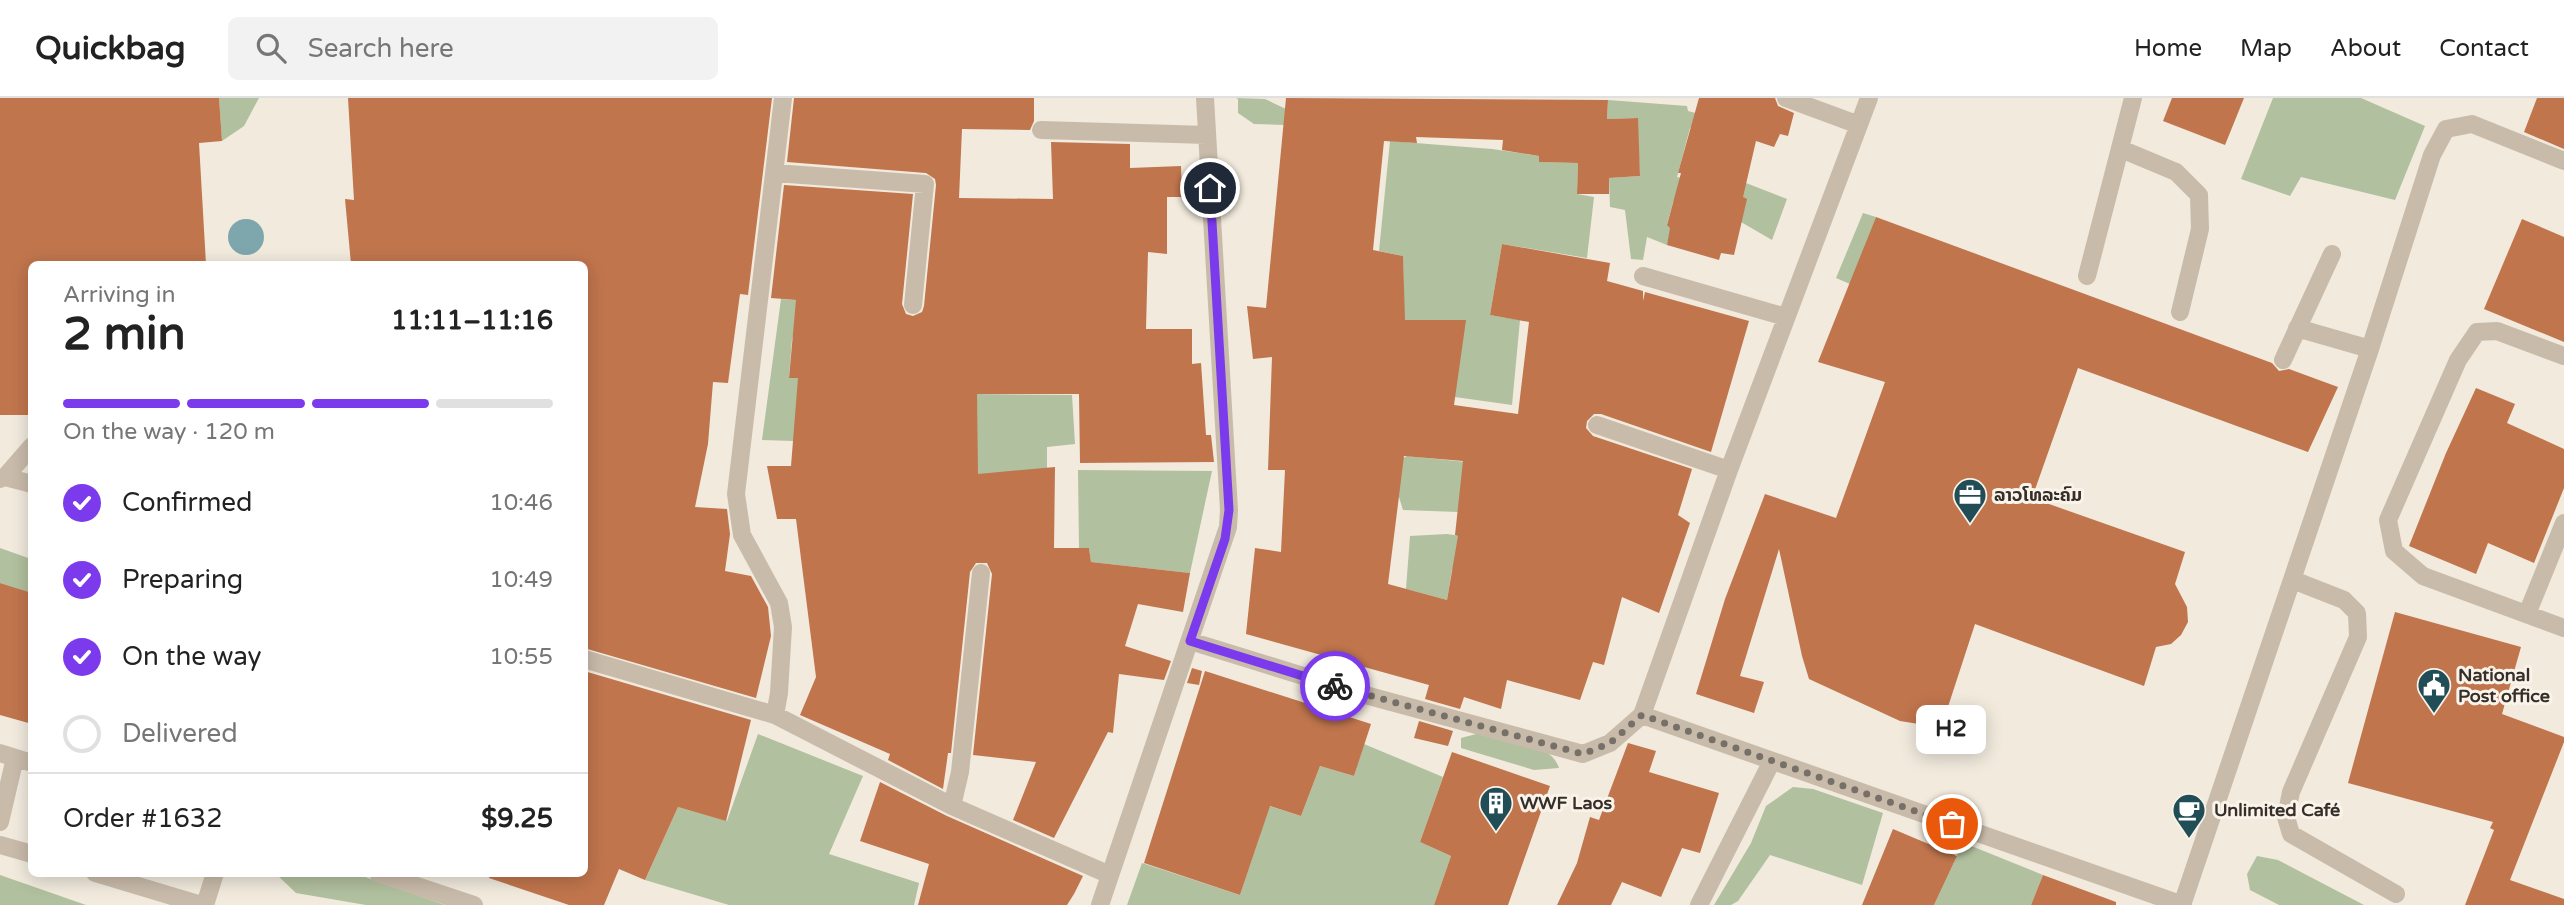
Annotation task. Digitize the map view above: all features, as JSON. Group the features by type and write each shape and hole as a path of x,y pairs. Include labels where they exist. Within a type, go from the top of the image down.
{"street":[{"path":"775,715 783,627 779,603 742,536 736,494 783,98"},
{"path":"1100,905 1225,539 1229,510 1205,98"},
{"path":"1786,98 1859,125"},
{"path":"1190,641 1358,693 1583,754 1610,743 1642,715 1729,470 1869,98"},
{"path":"2087,276 2133,98"},
{"path":"1642,715 2183,905 2370,349 2432,155 2446,129 2472,124 2564,160"},
{"path":"1041,131 1207,135"},
{"path":"2121,149 2176,172 2199,195 2200,229 2180,312"},
{"path":"775,173 925,184 913,305"},
{"path":"2283,360 2332,254"},
{"path":"1643,276 1786,317"},
{"path":"2297,328 2370,349"},
{"path":"2564,356 2497,331 2477,332 2458,360 2388,520 2394,551 2423,576 2564,628"},
{"path":"1597,425 1729,470"},
{"path":"2,478 28,450"},
{"path":"2,478 28,483"},
{"path":"2527,614 2564,523"},
{"path":"952,806 960,772 981,573"},
{"path":"2292,580 2344,600 2357,613 2358,637 2291,792 2286,817 2291,834 2396,894"},
{"path":"588,660 775,715 952,806 1110,875"},
{"path":"0,822 16,758"},
{"path":"1699,905 1772,761"},
{"path":"0,845 28,853"},
{"path":"109,877 204,905 214,877"},
{"path":"390,877 474,905"}],"green space":[{"path":"219,98 259,98 244,126 222,141"},
{"path":"1236,98 1265,99 1286,109 1286,125 1254,124 1238,113"},
{"path":"2273,98 2361,98 2425,126 2395,200 2301,177 2290,196 2241,179"},
{"path":"1608,100 1687,106 1688,111 1707,116 1690,128 1677,177 1685,179 1673,202 1667,224 1671,227 1667,245 1647,237 1643,260 1631,259 1625,210 1610,207 1609,178 1640,176 1637,118 1607,119"},
{"path":"1390,141 1492,149 1539,156 1540,162 1578,163 1577,194 1594,197 1587,258 1502,244 1490,315 1520,320 1512,405 1455,397 1404,320 1403,256 1379,251"},
{"path":"1746,183 1787,199 1772,240 1741,222 1738,196"},
{"path":"1863,213 1876,217 1850,284 1836,278"},
{"path":"781,299 807,301 792,339 789,377 873,381 793,441 762,440"},
{"path":"977,394 1072,395 1075,444 1047,447 1047,468 962,490"},
{"path":"1407,456 1486,464 1458,512 1403,510 1399,497 1400,460"},
{"path":"1078,470 1212,471 1190,573 1091,562 1089,548 1079,548"},
{"path":"1447,534 1474,538 1470,573 1452,569 1447,600 1406,589 1410,536"},
{"path":"0,548 28,558 28,592 0,583"},
{"path":"1480,733 1537,747 1547,752 1559,768 1534,770 1461,748 1461,738"},
{"path":"758,734 863,776 829,854 919,883 914,905 729,905 645,880 678,807 727,821"},
{"path":"1364,744 1443,777 1420,842 1451,856 1434,905 1127,905 1142,863 1240,895 1260,835 1260,803 1301,816 1320,766 1354,776"},
{"path":"1793,787 1813,789 1883,813 1862,885 1770,855 1738,901 1731,905 1714,905 1751,843 1766,806"},
{"path":"1959,841 2043,875 2031,905 1934,905 1957,856"},
{"path":"2257,856 2278,860 2364,905 2279,905 2250,890 2247,874"},
{"path":"0,875 86,905 0,905"},
{"path":"279,877 365,877 445,905 366,905 296,893"}],"water":[{"path":"246,219 259,224 264,237 259,250 246,255 233,250 228,237 233,224"}],"building":[{"path":"0,98 219,98 222,141 199,143 206,261 28,261 28,415 0,415"},
{"path":"348,98 772,98 748,295 740,294 728,383 713,382 708,444 695,507 727,509 730,534 725,571 751,576 768,607 771,636 756,698 588,649 588,261 351,261 345,199 354,200"},
{"path":"794,98 1034,98 1034,121 1030,130 962,129 959,198 1053,199 1051,142 1130,144 1130,168 1181,166 1182,197 1167,197 1167,254 1148,252 1146,329 1192,329 1192,364 1201,363 1206,435 1211,435 1214,462 1080,463 1079,394 977,394 978,474 1055,467 1054,548 1089,548 1091,562 1190,573 1183,612 1138,604 1125,646 1171,661 1164,680 1119,674 1113,733 1108,732 1054,838 1013,820 1036,762 973,755 992,574 987,563 976,563 970,572 951,753 948,753 943,789 888,760 890,754 800,715 816,677 796,519 777,519 767,466 791,466 798,378 789,378 796,300 771,298 784,185 913,194 902,304 906,314 913,316 922,312 924,306 936,185 935,179 926,173 787,162"},
{"path":"1286,98 1608,100 1607,119 1638,118 1640,176 1609,178 1609,194 1577,194 1578,163 1539,162 1539,156 1502,150 1503,140 1416,137 1417,143 1384,141 1373,250 1403,256 1405,320 1466,320 1454,405 1518,414 1529,322 1490,315 1502,244 1610,263 1607,281 1643,291 1643,301 1645,292 1749,321 1711,452 1601,414 1594,414 1587,421 1586,428 1593,436 1692,469 1678,515 1690,523 1659,613 1622,597 1604,665 1593,662 1580,700 1507,680 1501,709 1464,697 1460,709 1425,699 1429,685 1246,634 1255,548 1281,552 1285,470 1268,470 1272,357 1253,359 1247,306 1266,308","holes":["1404,456 1463,461 1455,535 1458,536 1447,600 1388,584"]},
{"path":"1699,98 1775,98 1778,106 1794,113 1788,136 1780,134 1774,147 1756,141 1743,197 1747,199 1734,255 1721,253 1719,260 1667,245 1670,228 1667,225 1681,173 1678,173"},
{"path":"2172,98 2244,98 2225,145 2163,121"},
{"path":"2537,98 2564,98 2564,149 2524,132"},
{"path":"1876,217 2272,363 2279,371 2289,369 2338,387 2308,452 2078,368 2032,498 2185,552 2175,584 2187,607 2188,622 2181,635 2171,644 2156,647 2144,686 1975,624 1945,716 1931,726 1900,721 1809,679 1779,549 1740,676 1764,682 1754,713 1696,694 1725,599 1765,494 1836,518 1885,382 1818,362"},
{"path":"2522,219 2564,237 2564,342 2484,309"},
{"path":"2476,388 2515,404 2507,423 2564,449 2564,488 2534,563 2488,543 2476,574 2409,546 2446,453"},
{"path":"0,583 28,592 28,723 0,715"},
{"name":"National Post office","path":"2395,612 2521,647 2502,714 2564,737 2564,742 2510,880 2564,899 2564,905 2465,905 2494,830 2490,828 2493,822 2348,783"},
{"path":"1192,668 1202,671 1199,685 1187,683"},
{"path":"1205,671 1371,724 1354,776 1320,766 1301,816 1270,806 1240,895 1144,863"},
{"path":"588,672 751,720 726,821 678,807 645,880 619,869 604,905 569,905 489,878 588,877"},
{"path":"1419,721 1453,731 1448,746 1414,738"},
{"path":"1628,743 1656,751 1649,772 1719,793 1700,853 1682,848 1661,897 1622,882 1611,905 1557,905 1577,863 1590,817 1599,820"},
{"name":"WWF Laos","path":"1452,752 1550,786 1508,905 1434,905 1451,856 1420,842"},
{"path":"880,782 947,816 1083,876 1074,894 1067,905 918,905 929,864 860,841"},
{"path":"1893,829 1957,856 1934,905 1862,905"},
{"path":"2043,875 2116,902 2116,905 2031,905"}],"way so far":[{"path":"1335,686 1583,754 1610,743 1642,715 1952,824"}],"place":[{"name":"ລາວໂທລະຄົມ","path":"1970,525"},
{"name":"National Post office","path":"2434,715"},
{"name":"H2","path":"1952,824"},
{"name":"WWF Laos","path":"1496,833"},
{"name":"Unlimited Café","path":"2189,840"}],"route":[{"path":"1210,188 1229,510 1225,539 1190,641 1335,686"}]}
